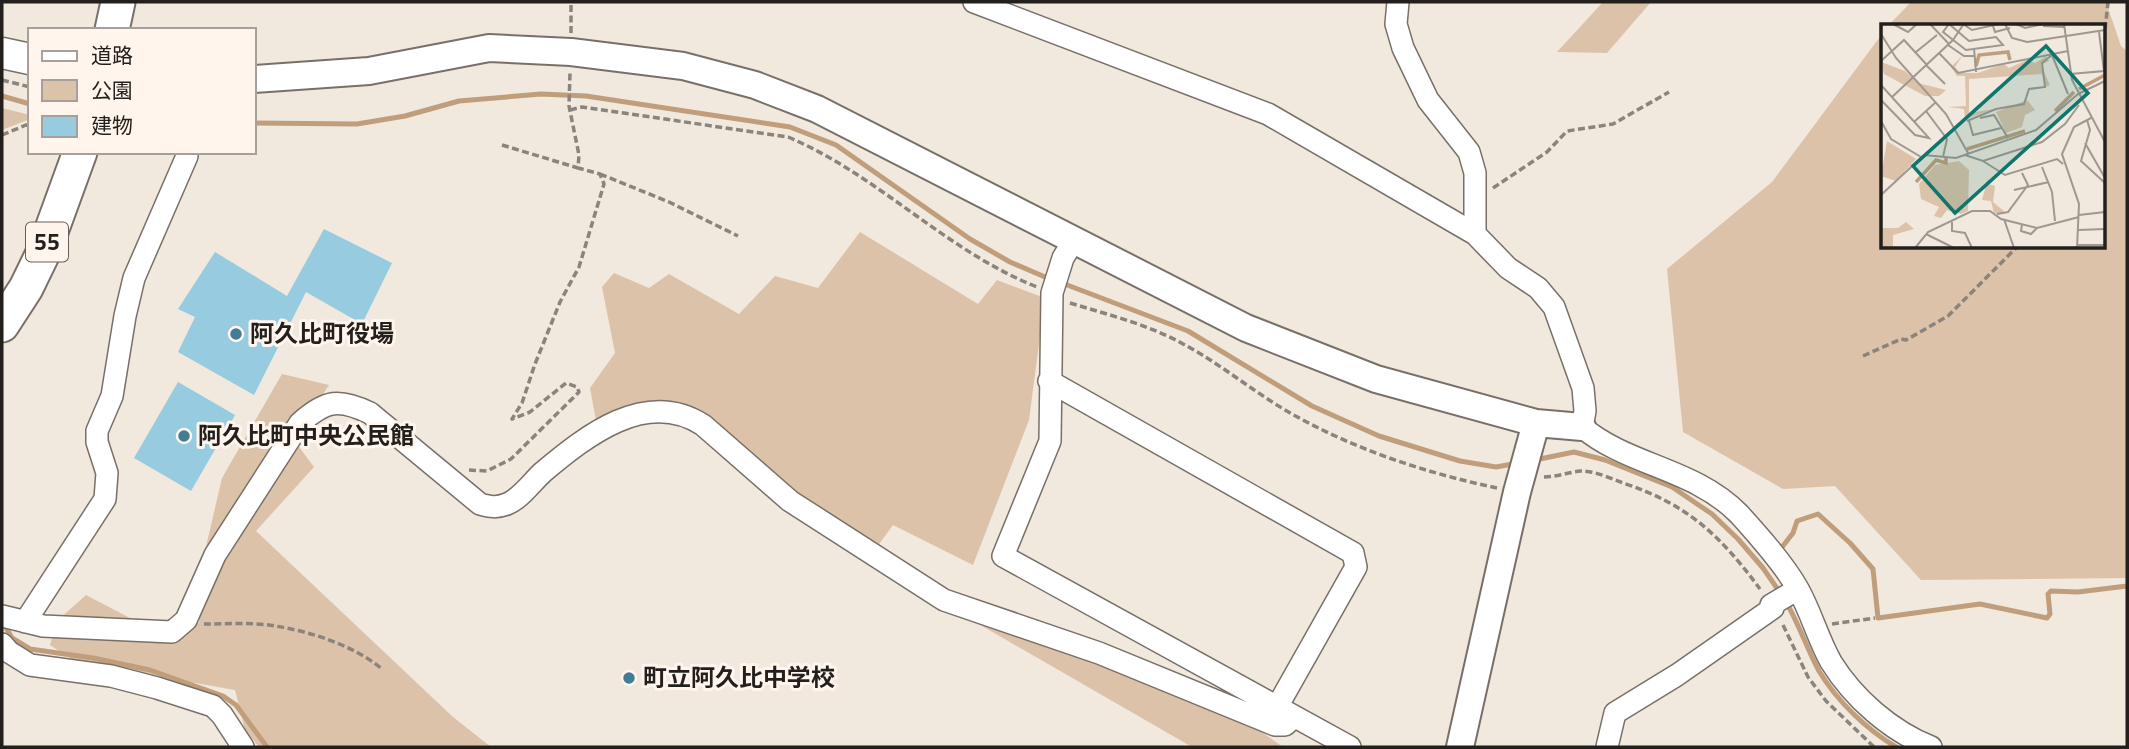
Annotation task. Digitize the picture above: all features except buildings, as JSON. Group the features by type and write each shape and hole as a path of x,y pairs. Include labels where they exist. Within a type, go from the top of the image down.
{"main road":[{"path":"112,28 118,2"},
{"path":"2,53 28,59"},
{"name":"55","path":"5,310 26,288 44,251 79,154"}],"street":[{"path":"974,2 1268,114 1475,234 1508,268 1538,288 1554,307 1583,388 1585,411 1581,427"},
{"path":"1398,2 1395,24 1403,48 1428,100 1469,152 1475,173 1475,234"},
{"path":"256,79 369,71 489,48 571,52 683,65 755,85 817,109 1069,249 1247,328 1376,379 1536,423 1581,427 1595,438 1688,477 1712,492 1737,513 1785,569 1798,589 1831,662 1847,684 1889,725 1931,747"},
{"path":"25,622 105,499 107,473 97,442 97,431 115,385 125,316 134,278 187,156"},
{"path":"1069,249 1051,295 1049,441 1003,556 1350,747"},
{"path":"2,616 43,626 172,632 186,620 215,555 300,422 315,410 333,402 350,403 370,413 480,504 495,508 510,503 543,472 597,430 626,417 660,412 693,419 790,501 944,600 1100,653 1275,725 1285,725 1285,712 1356,567 1353,553 1049,381"},
{"path":"1460,747 1522,473 1536,423"},
{"path":"1606,747 1615,713 1677,675 1798,589"},
{"path":"2,644 9,652 30,665 111,676 213,706 233,741"}],"path":[{"path":"571,2 570,110 579,155 578,168"},
{"path":"2104,41 2108,2"},
{"path":"2,80 28,86"},
{"path":"1475,200 1547,152 1567,131 1613,124 1669,92"},
{"path":"570,110 582,107 788,137 814,148 985,262 1051,295 1130,321 1183,344 1292,414 1384,457 1450,478 1522,473 1550,477 1580,471 1591,472 1655,493 1705,527 1739,562 1774,605 1808,677 1826,701 1874,747"},
{"path":"2,135 28,126"},
{"path":"502,145 600,174 669,202 737,236"},
{"path":"461,467 469,471 487,471 510,459 579,392 577,387 566,383 530,412 512,419 522,403 559,302 579,267 604,184 600,174"},
{"path":"1863,356 1901,339 1906,340 1948,316 2016,248"},
{"path":"1815,626 1875,618"},
{"path":"186,620 202,624 285,628 354,650 382,668"}],"green space":[{"path":"1603,2 1651,2 1607,53 1557,52"},
{"path":"1911,2 2106,2 2121,46 2127,51 2127,578 1921,580 1835,486 1783,489 1683,432 1667,269 1772,182 1881,35 1881,248 2104,248 2104,24 1890,24"},
{"path":"2,108 28,114 28,120 2,130"},
{"path":"860,232 978,304 997,280 1045,298 1029,420 973,565 893,525 874,551 791,495 693,414 597,426 590,388 615,353 602,287 614,273 649,288 669,274 739,314 775,276 818,288"},
{"path":"282,374 329,385 293,439 314,467 256,531 453,717 491,747 259,747 245,730 235,690 76,662 50,645 57,621 86,595 147,627 199,623 205,551 222,478"},
{"path":"956,611 1246,721 1283,747 1192,747"}],"waterway":[{"path":"256,123 357,124 405,116 459,101 541,94 586,96 790,127 836,145 970,239 1010,262 1052,280"},
{"path":"2,96 28,103"},
{"path":"1062,283 1188,331 1312,406 1379,436 1460,461 1496,467 1518,463"},
{"path":"1535,460 1574,452 1605,460 1672,487 1712,514 1738,539 1781,594"},
{"path":"1779,551 1793,533 1797,521 1818,514 1850,543 1873,569 1878,618 1980,604 2047,618 2050,614 2048,594 2051,591 2078,592 2127,586"},
{"path":"1786,602 1819,671 1834,693 1863,723 1896,747"},
{"path":"5,626 12,638 30,649 150,670 223,696 236,705 267,747"}],"place":[{"name":"阿久比町役場","path":"236,334"},
{"name":"阿久比町中央公民館","path":"184,436"},
{"name":"町立阿久比中学校","path":"629,678"}]}
